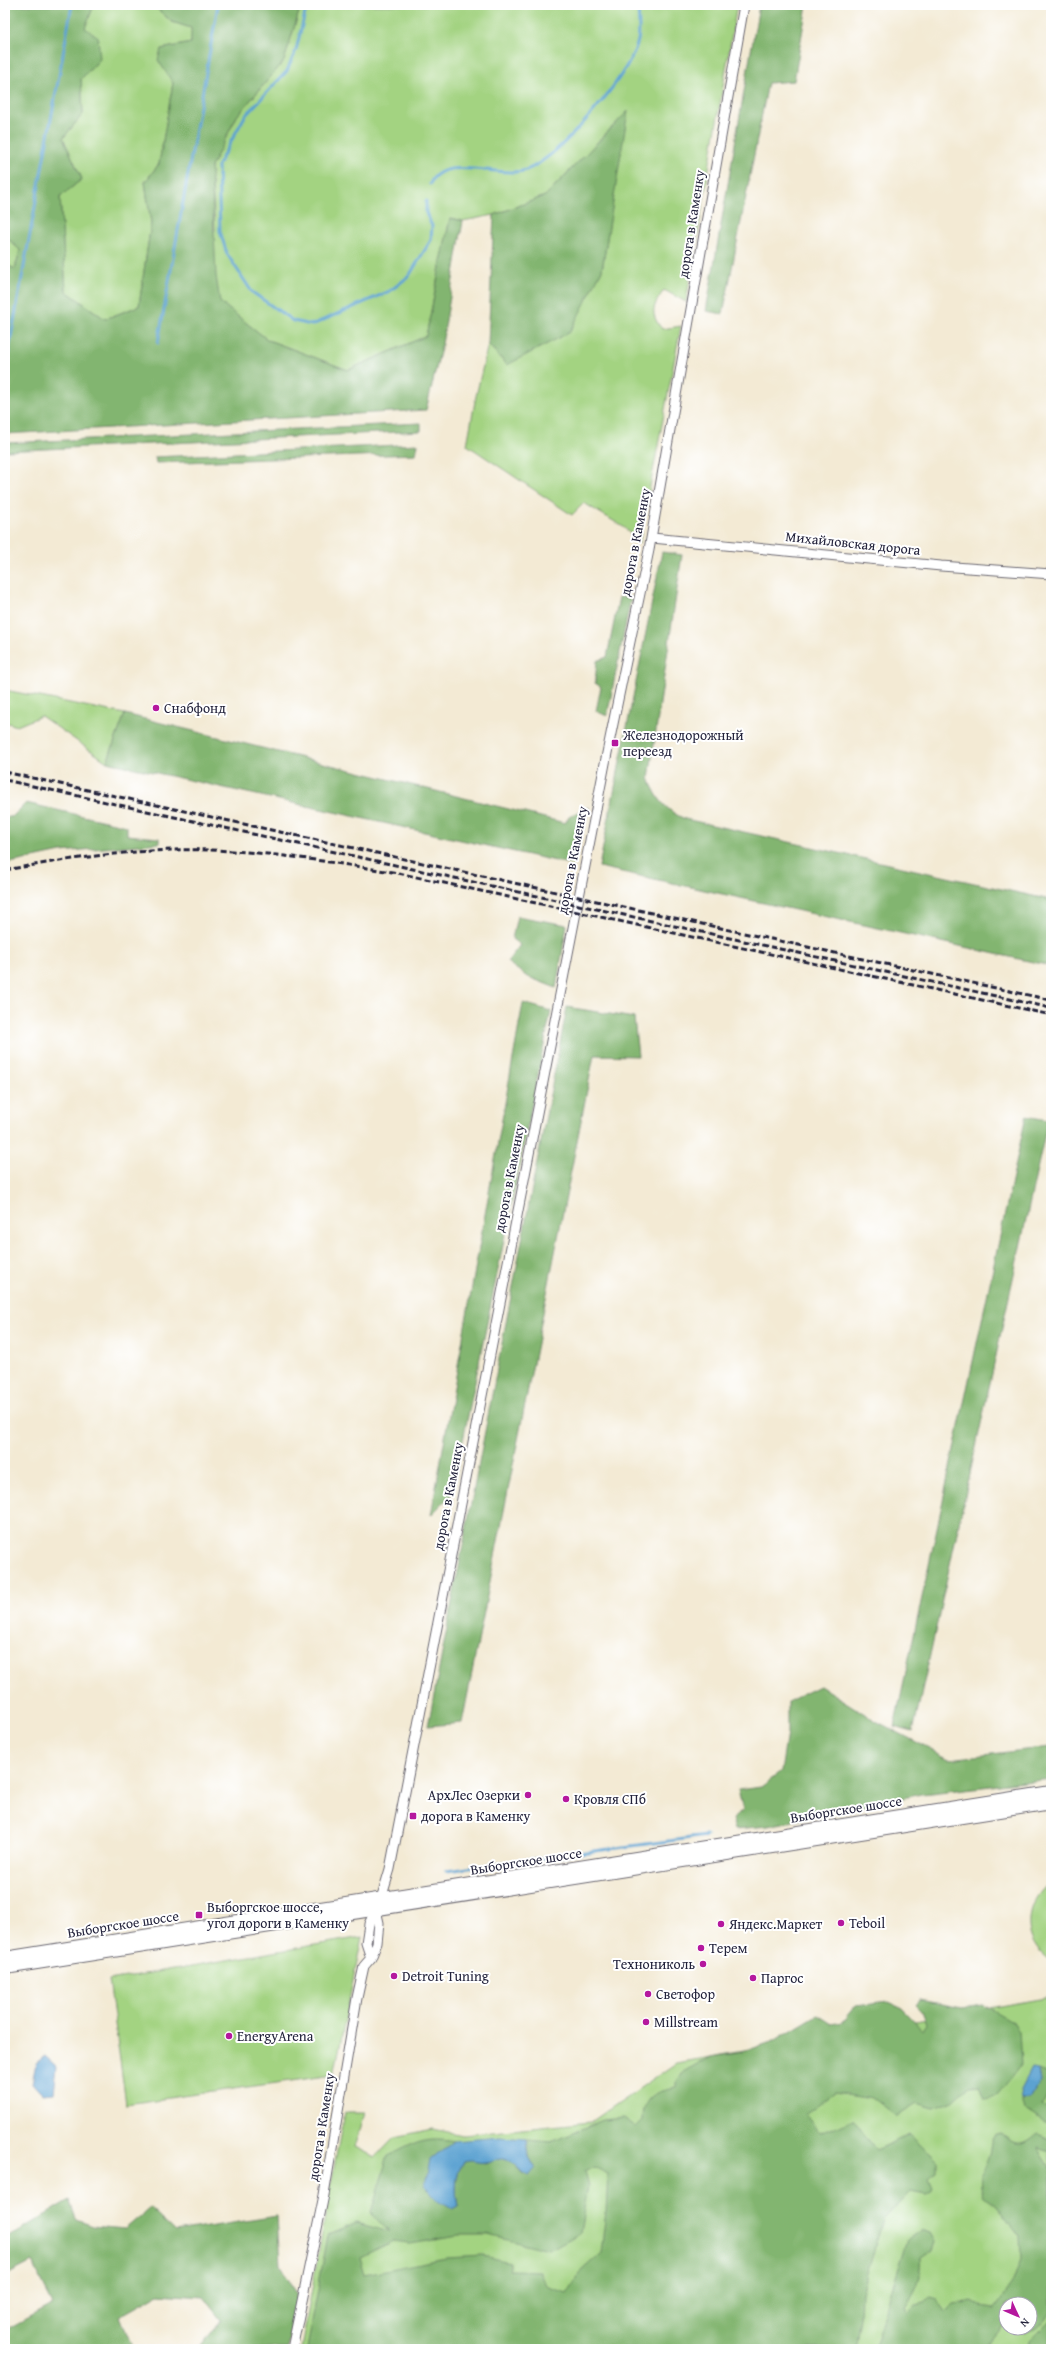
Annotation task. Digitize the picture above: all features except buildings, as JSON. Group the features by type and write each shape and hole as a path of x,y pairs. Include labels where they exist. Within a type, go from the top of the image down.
{"main road":[{"name":"Выборгское шоссе","path":"5,1958 1051,1792"},
{"name":"Выборгское шоссе","path":"5,1968 1051,1802"}],"street":[{"name":"дорога в Каменку","path":"292,2349 324,2195 357,1998 364,1966 371,1958 366,1943 369,1924 381,1899 390,1869 607,752 652,538 744,5"},
{"name":"Михайловская дорога","path":"652,538 941,566 1051,574"}],"green space":[{"path":"5,5 94,5 85,28 98,37 100,59 81,79 83,114 63,138 82,179 60,197 66,291 105,319 139,306 151,223 145,182 159,164 173,83 158,60 161,49 191,43 191,28 172,22 153,5 301,5 284,61 237,116 211,167 216,276 220,302 268,340 348,370 426,336 450,218 463,221 442,344 426,410 5,434 5,264 15,269 20,250 5,236"},
{"path":"94,5 153,5 172,22 192,28 191,43 161,49 173,83 159,164 145,182 151,223 139,306 105,319 66,291 60,197 82,179 63,138 83,114 81,79 100,59 85,28"},
{"path":"301,5 737,5 686,302 664,290 655,305 654,310 655,318 662,329 681,326 639,544 625,528 584,503 572,515 467,445 488,344 507,365 590,291 602,270 627,112 545,196 494,215 463,221 450,218 426,336 348,370 268,340 180,272 215,230 211,167 237,116 284,61"},
{"path":"759,5 807,5 794,81 768,83 723,314 706,311"},
{"path":"628,111 602,270 570,332 507,365 488,344 494,215 545,196"},
{"path":"5,236 20,250 15,269 5,264"},
{"path":"421,423 421,431 5,451 5,443"},
{"path":"418,444 416,454 156,463 155,457"},
{"path":"662,552 682,555 649,778 658,798 662,803 672,812 685,819 1051,900 1051,966 599,867"},
{"path":"619,597 631,598 607,716 596,711 601,687 595,683 597,661 607,657"},
{"path":"5,690 125,714 107,762 41,716 17,726 5,722"},
{"path":"125,714 565,823 569,817 589,807 574,865 107,762"},
{"path":"26,803 127,826 127,835 159,838 159,843 61,852 5,864 5,816 12,817"},
{"path":"517,916 567,925 556,988 526,976 507,962 520,945 512,939"},
{"path":"523,1003 551,1011 452,1494 431,1515"},
{"path":"567,1007 634,1018 638,1056 594,1055 462,1723 428,1726"},
{"path":"1026,1116 1048,1120 913,1732 894,1727"},
{"path":"820,1686 876,1721 949,1759 1050,1747 1051,1779 922,1794 768,1826 735,1829 732,1819 743,1811 738,1790 761,1787 781,1772 787,1733 787,1702"},
{"path":"1051,1882 1051,1961 1041,1953 1034,1944 1030,1933 1029,1922 1035,1901"},
{"name":"EnergyArena","path":"362,1937 334,2075 126,2104 109,1980"},
{"path":"1051,1997 1051,2349 301,2349 344,2113 365,2113 355,2147 375,2157 394,2137 433,2129 463,2135 591,2122 676,2063"},
{"path":"919,2000 963,2008 983,2005 1014,2022 1019,2031 1021,2066 997,2096 985,2098 980,2084 969,2085 950,2102 934,2108 917,2103 896,2116 872,2098 834,2092 805,2113 820,2133 853,2119 876,2150 910,2135 937,2161 937,2172 929,2179 933,2189 928,2195 910,2192 883,2220 861,2293 860,2318 855,2349 307,2349 328,2235 357,2223 389,2232 371,2213 388,2156 420,2141 444,2139 454,2141 430,2161 458,2206 456,2184 458,2173 463,2162 471,2160 486,2163 501,2157 510,2160 523,2174 535,2169 528,2157 526,2139 552,2141 603,2120 624,2118 636,2127 643,2120 645,2105 652,2096 662,2091 676,2088 676,2082 681,2073 710,2057 740,2053 774,2041 817,2015 831,2024 843,2022 856,2006 888,2002 903,2009 922,2029 926,2024 921,2011 915,2005","holes":["594,2166 608,2173 606,2211 601,2253 581,2271 567,2293 548,2287 540,2271 509,2270 509,2262 483,2256 446,2258 365,2274 360,2257 394,2241 410,2243 458,2235 488,2235 549,2250 580,2233 588,2186 584,2171"]},
{"path":"1038,2070 1048,2074 1050,2079 1050,2091 1042,2106 1051,2108 1051,2123 1045,2123 1025,2110 1022,2098 1031,2098 1040,2082"},
{"path":"1001,2134 1011,2141 1019,2144 1027,2142 1037,2134 1051,2140 1051,2152 1038,2148 1051,2169 1051,2312 1038,2326 1038,2296 1004,2296 1012,2284 1021,2259 1020,2236 996,2204 984,2197 982,2191 981,2177 994,2136"},
{"path":"70,2200 77,2220 93,2226 125,2229 150,2208 176,2232 277,2216 280,2265 297,2294 287,2349 199,2349 221,2320 203,2297 159,2294 120,2316 133,2349 5,2349 5,2330 53,2304 32,2262 5,2276 5,2239"},
{"path":"921,2230 930,2233 935,2242 932,2251 921,2258 920,2277 905,2306 907,2313 915,2305 924,2303 930,2297 938,2299 946,2313 955,2305 972,2302 980,2306 995,2308 998,2304 998,2332 986,2346 986,2349 873,2349 908,2239"},
{"path":"1051,2319 1051,2349 1028,2349 1029,2341 1034,2336 1038,2336 1038,2332"}],"water":[{"path":"45,2056 57,2067 54,2093 42,2094 32,2083 36,2063"},
{"path":"1032,2069 1038,2070 1040,2082 1031,2098 1022,2098 1021,2090"},
{"path":"500,2137 526,2139 528,2157 535,2169 529,2176 523,2173 513,2163 504,2158 484,2162 463,2162 458,2173 456,2184 458,2206 452,2209 437,2200 425,2184 430,2161 454,2141"}],"waterway":[{"path":"5,370 72,5"},
{"path":"158,343 218,5"},
{"path":"307,5 296,50 287,71 245,116 218,165 220,231 227,254 252,292 293,321 312,325 390,291 409,276 431,240 432,226 426,213 426,201"},
{"path":"430,184 437,175 447,170 459,168 503,172 526,170 540,163 556,150 573,134 606,96 631,59 639,35 638,5"},
{"path":"446,1871 706,1836"}],"railway":[{"path":"5,772 1051,1000"},
{"path":"5,780 1051,1008"},
{"path":"5,870 133,852 211,850 304,858 398,873 1051,1015"}],"place":[{"name":"Снабфонд","path":"156,708"},
{"name":"Железнодорожный переезд","path":"615,743"},
{"name":"АрхЛес Озерки","path":"528,1795"},
{"name":"Кровля СПб","path":"566,1799"},
{"name":"дорога в Каменку","path":"413,1816"},
{"name":"Выборгское шоссе, угол дороги в Каменку","path":"199,1915"},
{"name":"Teboil","path":"841,1923"},
{"name":"Яндекс.Маркет","path":"721,1924"},
{"name":"Терем","path":"701,1948"},
{"name":"Технониколь","path":"703,1964"},
{"name":"Detroit Tuning","path":"394,1976"},
{"name":"Паргос","path":"753,1978"},
{"name":"Светофор","path":"648,1994"},
{"name":"Millstream","path":"646,2022"},
{"name":"EnergyArena","path":"229,2036"}]}
